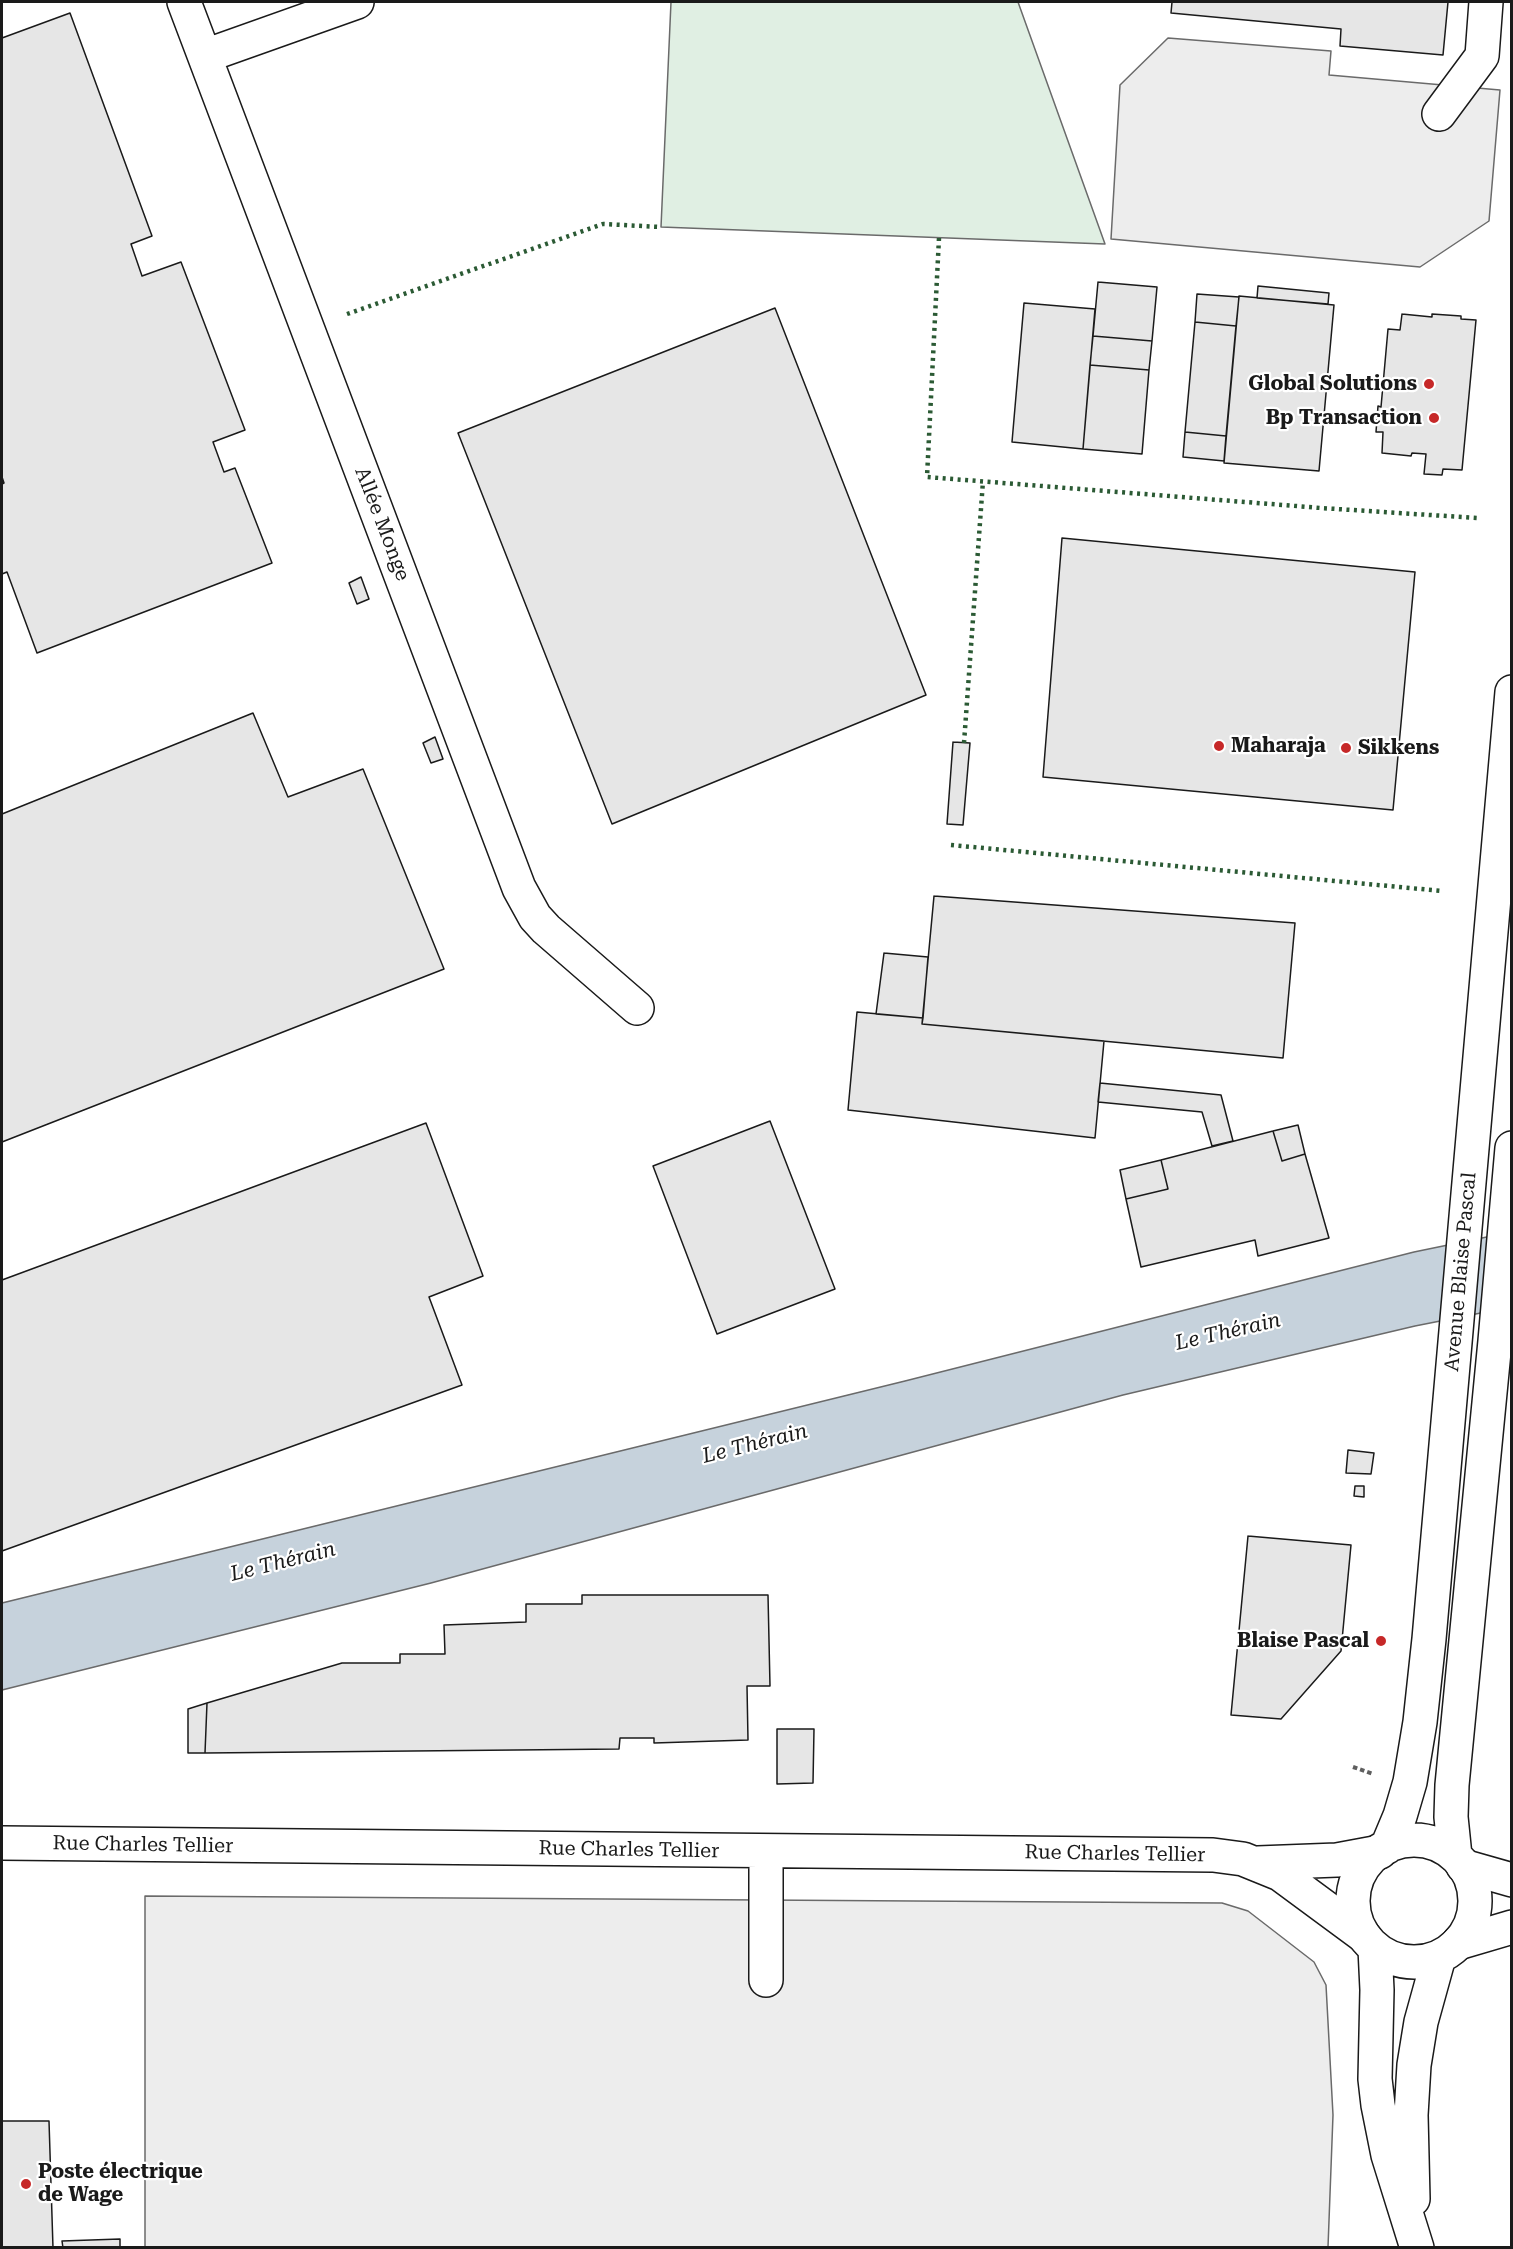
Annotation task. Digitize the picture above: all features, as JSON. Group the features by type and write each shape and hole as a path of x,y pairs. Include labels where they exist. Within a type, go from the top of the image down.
{"main road":[{"name":"Allée Monge","path":"184,2 519,888 535,917 637,1008"},
{"path":"205,56 357,2"},
{"path":"1439,114 1482,56 1486,2"},
{"name":"Avenue Blaise Pascal","path":"1416,2241 1388,2155 1377,2097 1375,2070 1377,1990 1370,1942 1355,1914 1354,1890 1363,1868 1383,1849 1395,1828 1410,1782 1420,1722 1456,1341 1511,705"},
{"name":"Avenue Blaise Pascal","path":"1416,2241 1411,2115 1413,2074 1422,2022 1448,1950 1467,1931 1474,1909 1473,1887 1459,1861 1451,1817 1452,1785 1501,1333 1512,1148"},
{"path":"1456,1341 1501,1333"},
{"path":"1383,1849 1402,1842 1418,1841 1434,1844 1459,1861 1512,1880"},
{"name":"Rue Charles Tellier","path":"2,1843 766,1852 1190,1853 1232,1856 1256,1863 1280,1874 1370,1942"},
{"name":"Rue Charles Tellier","path":"1256,1863 1337,1860 1383,1849"},
{"path":"766,1852 766,1980"},
{"path":"1370,1942 1388,1956 1402,1961 1425,1961 1448,1950 1512,1927"}],"green space":[{"path":"671,2 1018,2 1105,244 661,227"}],"shaded area":[{"path":"1168,38 1331,51 1329,75 1500,90 1489,221 1420,267 1111,239 1120,85"},
{"path":"145,1896 1222,1903 1248,1911 1314,1962 1326,1985 1333,2115 1328,2247 145,2247"}],"water":[{"name":"Le Thérain","path":"1511,1232 1511,1307 1415,1326 1123,1395 431,1583 2,1690 2,1603 905,1381 1414,1252"}],"building":[{"path":"1172,2 1448,2 1443,55 1340,46 1341,29 1171,13"},
{"path":"70,13 152,236 131,244 142,276 181,262 245,430 213,442 224,472 235,468 272,563 37,653 7,572 2,574 2,484 4,483 2,477 2,38"},
{"path":"1098,282 1157,287 1152,341 1093,336"},
{"path":"1258,286 1329,293 1328,304 1257,298"},
{"path":"1197,294 1239,297 1236,326 1195,322"},
{"path":"1239,296 1334,305 1319,471 1224,463"},
{"path":"1024,303 1095,309 1083,449 1012,442"},
{"path":"775,308 926,695 612,824 458,433"},
{"path":"1402,314 1432,317 1432,314 1461,316 1461,319 1476,320 1462,470 1443,469 1442,475 1424,474 1426,454 1412,453 1411,456 1382,453 1383,432 1376,432 1378,406 1381,407 1388,329 1400,330"},
{"path":"1195,322 1236,326 1226,436 1185,432"},
{"path":"1093,336 1152,341 1149,370 1090,365"},
{"path":"1090,365 1149,370 1142,454 1083,449"},
{"path":"1185,432 1226,436 1224,461 1183,457"},
{"path":"1062,538 1415,572 1393,810 1043,777"},
{"path":"361,577 369,599 357,604 349,583"},
{"path":"253,713 288,797 363,769 444,969 2,1142 2,814"},
{"path":"435,737 443,759 431,763 423,743"},
{"path":"953,742 970,743 963,825 947,824"},
{"path":"934,896 1295,923 1283,1058 922,1024"},
{"path":"884,953 928,957 923,1018 876,1014"},
{"path":"857,1012 923,1018 922,1024 1104,1041 1095,1138 848,1110"},
{"path":"1100,1083 1221,1095 1233,1141 1212,1146 1202,1112 1098,1102"},
{"path":"770,1121 835,1289 717,1334 653,1166"},
{"path":"426,1123 483,1276 429,1297 462,1385 2,1551 2,1280"},
{"path":"1298,1125 1305,1154 1282,1161 1273,1131"},
{"path":"1273,1131 1282,1161 1305,1154 1329,1238 1258,1256 1255,1240 1141,1267 1126,1199 1168,1189 1161,1160"},
{"path":"1161,1160 1168,1189 1126,1199 1120,1170"},
{"path":"1348,1450 1374,1453 1371,1474 1346,1473"},
{"path":"1355,1486 1364,1486 1364,1497 1354,1496"},
{"path":"1248,1536 1351,1545 1341,1651 1281,1719 1231,1715"},
{"path":"582,1595 768,1595 770,1686 747,1686 748,1740 654,1743 654,1738 620,1738 619,1749 205,1753 207,1703 342,1663 400,1663 400,1654 445,1654 444,1625 526,1622 526,1604 582,1604"},
{"path":"207,1703 205,1753 188,1753 188,1709"},
{"path":"777,1729 814,1729 813,1783 777,1784"},
{"name":"Poste électrique de Wage","path":"2,2121 49,2121 53,2248 2,2248"},
{"path":"120,2239 120,2248 63,2248 62,2241"}],"hedge":[{"path":"347,314 603,224 661,227"},
{"path":"939,238 927,477 1477,518"},
{"path":"964,743 983,481"},
{"path":"951,845 1442,891"}],"place":[{"name":"Global Solutions","path":"1429,384"},
{"name":"Bp Transaction","path":"1434,418"},
{"name":"Maharaja","path":"1219,746"},
{"name":"Sikkens","path":"1346,748"},
{"name":"Blaise Pascal","path":"1381,1641"},
{"name":"Poste électrique de Wage","path":"26,2184"}]}
